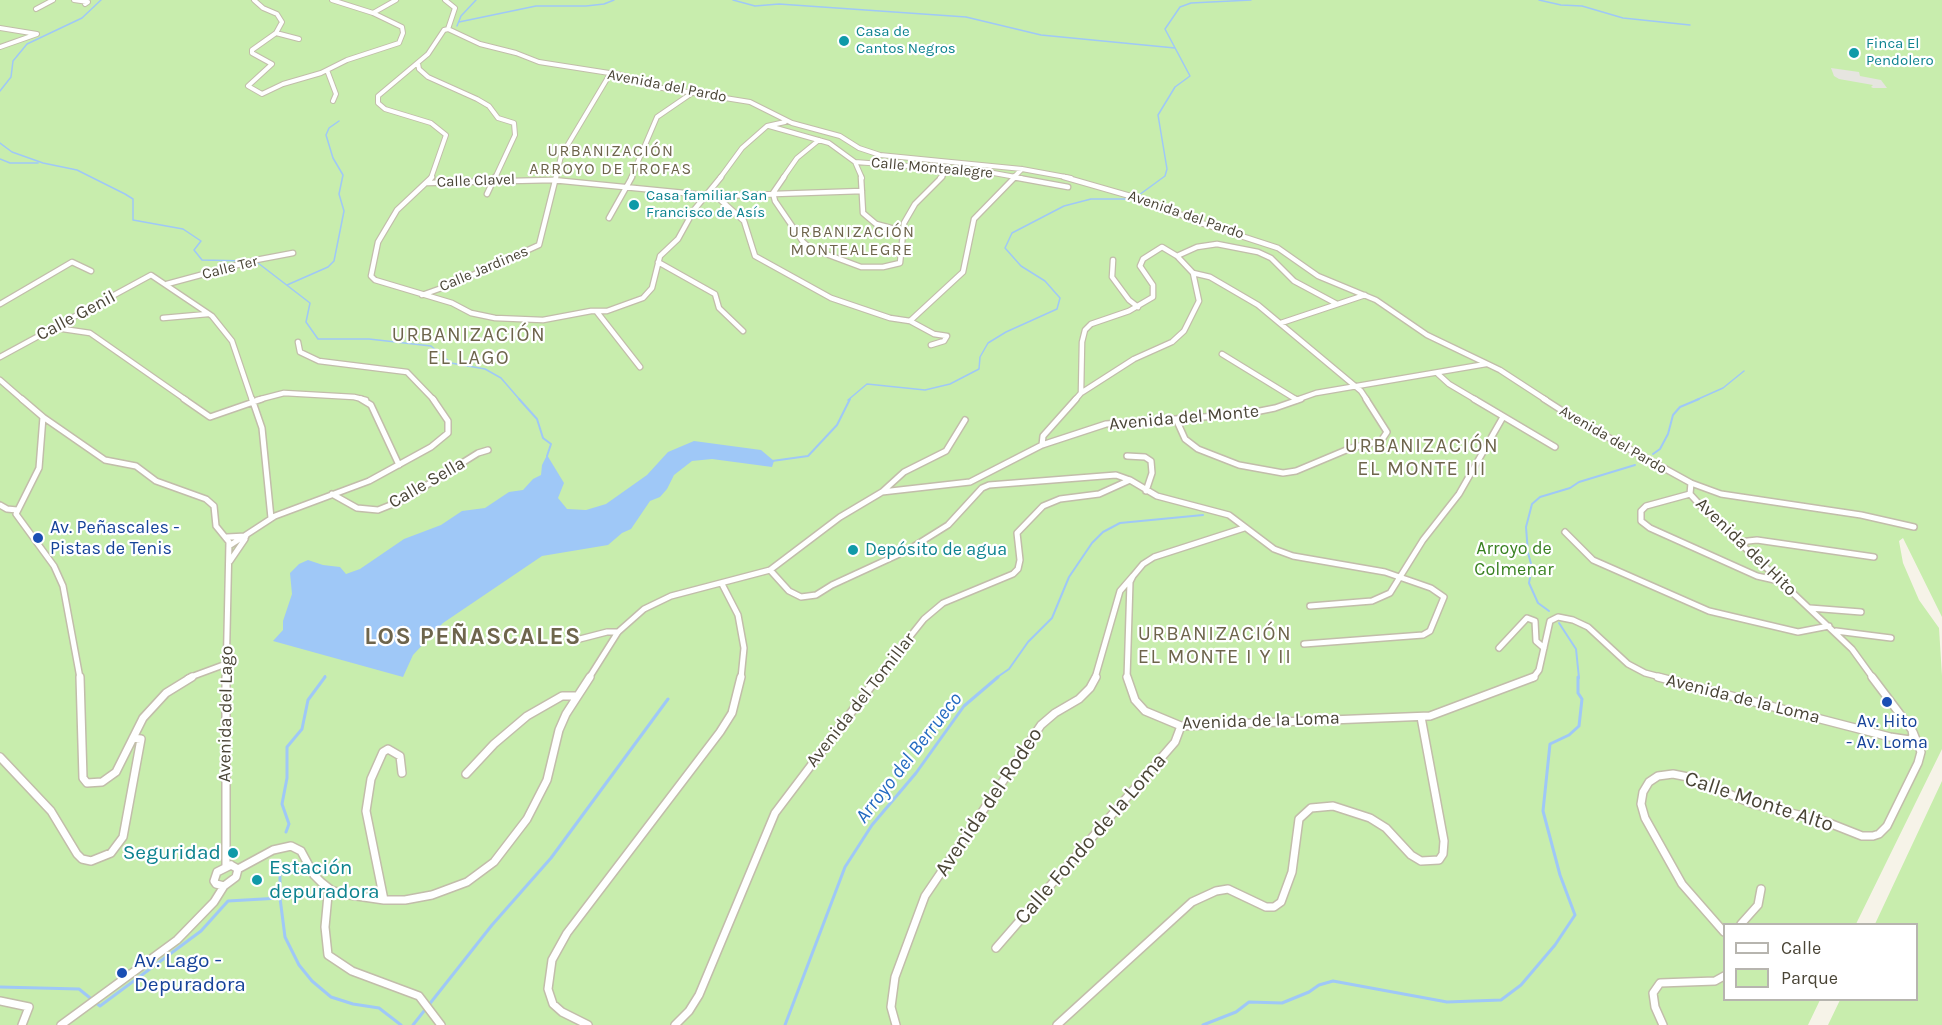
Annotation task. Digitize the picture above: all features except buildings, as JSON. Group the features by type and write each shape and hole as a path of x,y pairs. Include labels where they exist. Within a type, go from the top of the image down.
{"street":[{"path":"36,9 53,0"},
{"path":"74,0 88,2 85,4"},
{"path":"254,0 260,6 278,14 282,22 276,33 252,50 252,53 272,64 250,83 249,88 259,94 283,84 303,80 347,60 399,43 404,29 373,13 332,0"},
{"path":"373,13 396,0"},
{"path":"445,0 455,8 448,29 444,30 428,54 378,96 378,103 397,114 431,123 446,135 433,176 397,210 378,242 371,276 375,280 452,303 471,314 495,318 543,320 591,311 597,312 643,298 652,288 658,262 663,252 681,234 686,222 741,148 775,120"},
{"path":"0,28 37,34 0,47"},
{"name":"Avenida del Pardo","path":"448,29 480,44 539,62 630,78 656,87 755,104 775,120"},
{"path":"276,33 299,39"},
{"path":"418,63 419,69 428,78 477,99 489,106 498,117 514,123 515,135 487,194"},
{"path":"327,70 336,94 333,101"},
{"name":"Calle Jardines","path":"422,295 453,284 539,245 553,180 561,156 610,74"},
{"path":"609,218 639,164 657,117 692,93"},
{"path":"755,104 771,114 775,120 840,136 859,148 880,155 1009,167 1020,173 974,219 963,272 927,308 910,321"},
{"name":"Calle Montealegre","path":"767,126 829,143 855,162 1020,173 1068,188"},
{"path":"819,140 797,158 773,193 775,201 803,242 810,248 868,268 897,264 901,258 904,223 915,204 949,169"},
{"path":"855,162 863,181 863,213 876,224 902,234"},
{"name":"Avenida del Pardo","path":"1020,173 1041,172 1106,188 1151,202 1197,222 1264,242 1289,254 1318,276 1385,304 1427,335 1509,375 1575,419 1691,483 1721,494 1862,515 1914,527"},
{"name":"Calle Clavel","path":"426,183 493,179 553,180 716,196 862,191"},
{"path":"716,196 744,221 755,256 831,298 890,318 910,321 934,334 947,336 944,341 931,345"},
{"path":"1178,256 1197,247 1217,244 1258,252 1271,258 1294,281 1337,304"},
{"path":"1041,445 1043,436 1082,393 1134,359 1172,342 1184,331 1199,301 1193,273 1178,256 1162,247 1155,250 1141,262 1141,270 1153,285 1155,293 1150,300 1138,307 1098,321 1085,330 1082,342 1082,393"},
{"name":"Calle Ter","path":"167,284 293,254"},
{"path":"1113,260 1112,277 1138,307"},
{"path":"0,304 72,262 91,271"},
{"path":"658,262 715,294 719,308 743,331"},
{"path":"1176,419 1185,439 1210,455 1269,472 1296,471 1335,454 1385,438 1386,427 1361,391 1258,305 1210,277 1193,273"},
{"name":"Calle Genil","path":"0,357 151,276 167,284"},
{"path":"167,284 212,316 232,341 244,379 255,401 262,428 271,518"},
{"path":"1281,323 1365,295"},
{"path":"597,312 640,367"},
{"path":"163,318 208,314"},
{"path":"54,327 90,333 206,416 215,416 284,393 354,397 366,400 399,465"},
{"path":"229,546 248,536 271,518 369,481 438,443 448,432 448,421 414,376 399,369 311,358 300,352 298,342"},
{"path":"1222,354 1297,400"},
{"name":"Avenida del Monte","path":"981,483 994,471 1041,445 1106,424 1245,414 1275,408 1316,393 1487,364"},
{"path":"1438,374 1449,384 1555,447"},
{"name":"Avenida del Lago","path":"0,380 43,417 105,460 136,466 156,481 206,500 214,506 216,526 227,537 230,561 226,664 226,866 215,877 216,885 224,886"},
{"path":"43,417 39,468 16,514 54,566 63,586 80,669 83,778 87,783 93,784 109,778 116,772 129,745 137,739"},
{"path":"1310,606 1354,604 1383,598 1390,593 1423,540 1459,494 1503,417"},
{"path":"882,492 904,472 946,451 965,420"},
{"name":"Calle Sella","path":"332,494 357,508 378,510 403,500 478,453 488,450"},
{"path":"1128,456 1145,457 1151,462 1152,473 1146,491"},
{"path":"989,482 994,471"},
{"path":"770,570 789,591 801,597 816,595 832,585 908,550 948,525 981,483 1116,475 1130,480 1146,491 1223,512 1274,549 1293,556 1385,572 1431,588 1444,597 1430,631 1423,635 1304,644"},
{"name":"Avenida del Tomillar","path":"675,1025 689,1011 699,995 775,813 804,771 924,619 943,603 1012,574 1018,569 1020,560 1017,533 1043,506 1060,499 1099,494 1130,480"},
{"path":"891,482 895,489"},
{"name":"Avenida del Monte","path":"331,890 384,900 419,898 449,890 482,873 512,840 539,800 547,780 559,730 576,696 618,632 630,620 654,603 671,596 770,570 840,517 882,492 989,482"},
{"name":"Avenida del Hito","path":"1691,483 1690,494 1851,649 1912,730"},
{"path":"1690,494 1646,506 1641,511 1641,521 1650,528 1757,576 1781,581"},
{"path":"0,505 7,509 17,510"},
{"path":"1133,576 1143,564 1155,557 1244,528"},
{"path":"1565,532 1593,560 1709,611 1798,632 1832,629 1891,638"},
{"path":"227,537 248,536"},
{"path":"230,561 248,536"},
{"path":"1739,542 1757,540 1874,557"},
{"name":"Avenida de la Loma","path":"1133,576 1125,656 1129,688 1135,700 1145,711 1181,726 1421,717 1439,714 1532,679 1539,670 1550,621 1554,617 1564,617 1588,627 1628,664 1645,674 1907,740"},
{"name":"Avenida del Rodeo","path":"896,1025 891,1007 892,991 925,896 1041,724 1079,699 1090,688 1097,675 1118,599 1126,582 1133,576"},
{"path":"588,1025 562,1012 553,1004 548,988 552,960 567,933 720,732 732,712 741,682 744,648 738,615 722,584"},
{"path":"1118,599 1121,595 1130,594"},
{"name":"Avenida del Hito","path":"1810,608 1861,612"},
{"path":"1499,648 1527,618 1536,621 1536,641 1544,648"},
{"path":"576,640 607,632 618,632"},
{"path":"0,757 51,811 82,859 91,861 111,853 123,837 138,749 137,739 143,718 156,702 178,684 226,664"},
{"path":"465,774 494,744 527,716 562,696 576,696"},
{"path":"1058,1025 1192,902 1216,891 1228,889 1266,907 1275,907 1281,902 1292,872 1299,819 1311,808 1333,806 1370,818 1386,828 1411,855 1421,861 1439,860 1443,854 1444,841 1421,717"},
{"name":"Calle Fondo de la Loma","path":"996,948 1175,742 1181,726"},
{"path":"1912,730 1913,736 1907,740 1920,749"},
{"path":"1912,730 1920,749"},
{"path":"129,745 138,749"},
{"path":"384,900 366,811 371,779 383,752 388,749 400,756 402,773"},
{"name":"Calle Monte Alto","path":"1723,930 1682,884 1645,818 1641,804 1643,792 1649,782 1658,776 1672,774 1688,777 1753,804 1824,821 1850,833 1873,836 1879,834 1887,826 1918,763 1920,749"},
{"path":"61,1025 177,940 214,902 224,886 233,881 238,869 273,850 291,846 301,851 314,875 331,890 328,895 324,927 328,955 352,970 419,996 441,1025"},
{"path":"226,866 231,865 238,869"},
{"path":"1742,923 1758,905 1761,889"},
{"path":"1663,1025 1655,1007 1653,993 1659,984 1715,981 1723,977"},
{"path":"0,1001 29,1006 22,1025"}],"green space":[{"name":"Arroyo de Colmenar","path":"0,0 1942,0 1942,617 1903,538 1899,541 1903,563 1919,600 1939,628 1942,676 1942,749 1856,923 1723,923 1723,1001 1820,1001 1808,1025 0,1025"},
{"path":"1942,781 1942,1025 1828,1025 1840,1001 1918,1001 1918,923 1875,923"}],"shaded area":[{"path":"1831,68 1859,72 1860,76 1881,80 1887,88 1873,88 1871,87 1873,85 1839,79 1834,76"}],"water":[{"path":"694,441 761,450 774,461 772,467 712,459 692,461 674,475 660,497 650,501 631,529 622,533 608,545 542,556 443,623 413,655 403,677 273,641 283,630 283,621 292,594 290,573 299,564 308,560 340,567 346,574 360,569 404,539 441,525 462,511 485,508 509,492 523,490 533,479 541,475 542,465 547,455 564,483 558,498 567,509 586,510 606,504 647,475 668,452"}],"waterway":[{"path":"0,91 11,77 13,61 27,44 82,18 101,0"},
{"path":"457,26 461,16 476,0"},
{"path":"459,22 536,6 586,6 604,4 614,0"},
{"path":"733,0 755,6 779,4 966,17 1041,35 1175,48"},
{"path":"1139,195 1165,176 1167,169 1158,115 1175,87 1190,76 1165,29 1180,7 1191,3 1251,0"},
{"path":"1539,0 1561,5 1582,6 1623,18 1690,25"},
{"path":"287,285 328,267 334,261 344,211 339,194 343,175 333,158 326,135 329,128 339,121"},
{"path":"0,143 12,152 43,163 77,170 125,194 133,199 133,220 183,229 201,241 194,250 202,260 248,261"},
{"path":"0,159 10,163 38,163"},
{"path":"848,400 867,384 925,390 950,384 979,369 980,357 988,343 1006,332 1057,309 1060,298 1045,281 1021,266 1005,248 1012,233 1064,206 1091,199 1128,199"},
{"path":"253,262 258,263 310,303 306,322 318,339 369,339 431,346 451,363 485,369 501,378 520,400"},
{"path":"1696,400 1723,388 1744,371"},
{"path":"519,399 537,419 543,438 551,444 547,456"},
{"path":"772,461 808,456 837,425 850,399"},
{"path":"1653,454 1660,449 1668,434 1673,415 1680,407 1699,399"},
{"path":"1549,611 1538,603 1529,583 1532,567 1528,553 1526,527 1532,504 1540,497 1570,488 1579,482 1635,465"},
{"name":"Arroyo del Berrueco","path":"996,678 1009,669 1028,642 1052,618 1069,577 1092,543 1103,532 1120,523 1203,515"},
{"path":"1559,623 1576,649 1579,678"},
{"path":"286,832 289,824 282,804 287,778 287,747 302,729 308,700 325,677"},
{"name":"Arroyo del Berrueco","path":"785,1025 845,867 872,825 916,773 964,706 998,677"},
{"path":"1203,1025 1236,1012 1249,1002 1282,1003 1309,992 1319,985 1333,981 1447,1002 1501,1000 1521,985 1555,945 1575,915 1560,875 1543,811 1550,744 1569,735 1579,726 1582,699 1578,693 1578,677"},
{"path":"413,1025 492,925 551,858 668,699"},
{"path":"280,862 280,898"},
{"path":"0,987 79,989 100,1006 201,931 228,901 280,898"},
{"path":"280,898 285,937 299,965 312,981 331,997 353,1004 379,1008 401,1025"}],"place":[{"name":"Casa de Cantos Negros","path":"844,41"},
{"name":"Finca El Pendolero","path":"1854,53"},
{"name":"Casa familiar San Francisco de Asís","path":"634,205"},
{"name":"Av. Peñascales - Pistas de Tenis","path":"38,538"},
{"name":"Depósito de agua","path":"853,550"},
{"name":"Av. Hito - Av. Loma","path":"1887,702"},
{"name":"Seguridad","path":"233,853"},
{"name":"Estación depuradora","path":"257,880"},
{"name":"Av. Lago - Depuradora","path":"122,973"}],"district":[{"name":"URBANIZACIÓN ARROYO DE TROFAS","path":"611,160"},
{"name":"URBANIZACIÓN MONTEALEGRE","path":"852,241"},
{"name":"URBANIZACIÓN EL LAGO","path":"469,346"},
{"name":"URBANIZACIÓN EL MONTE III","path":"1422,458"},
{"name":"LOS PEÑASCALES","path":"473,637"},
{"name":"URBANIZACIÓN EL MONTE I Y II","path":"1215,646"}]}
